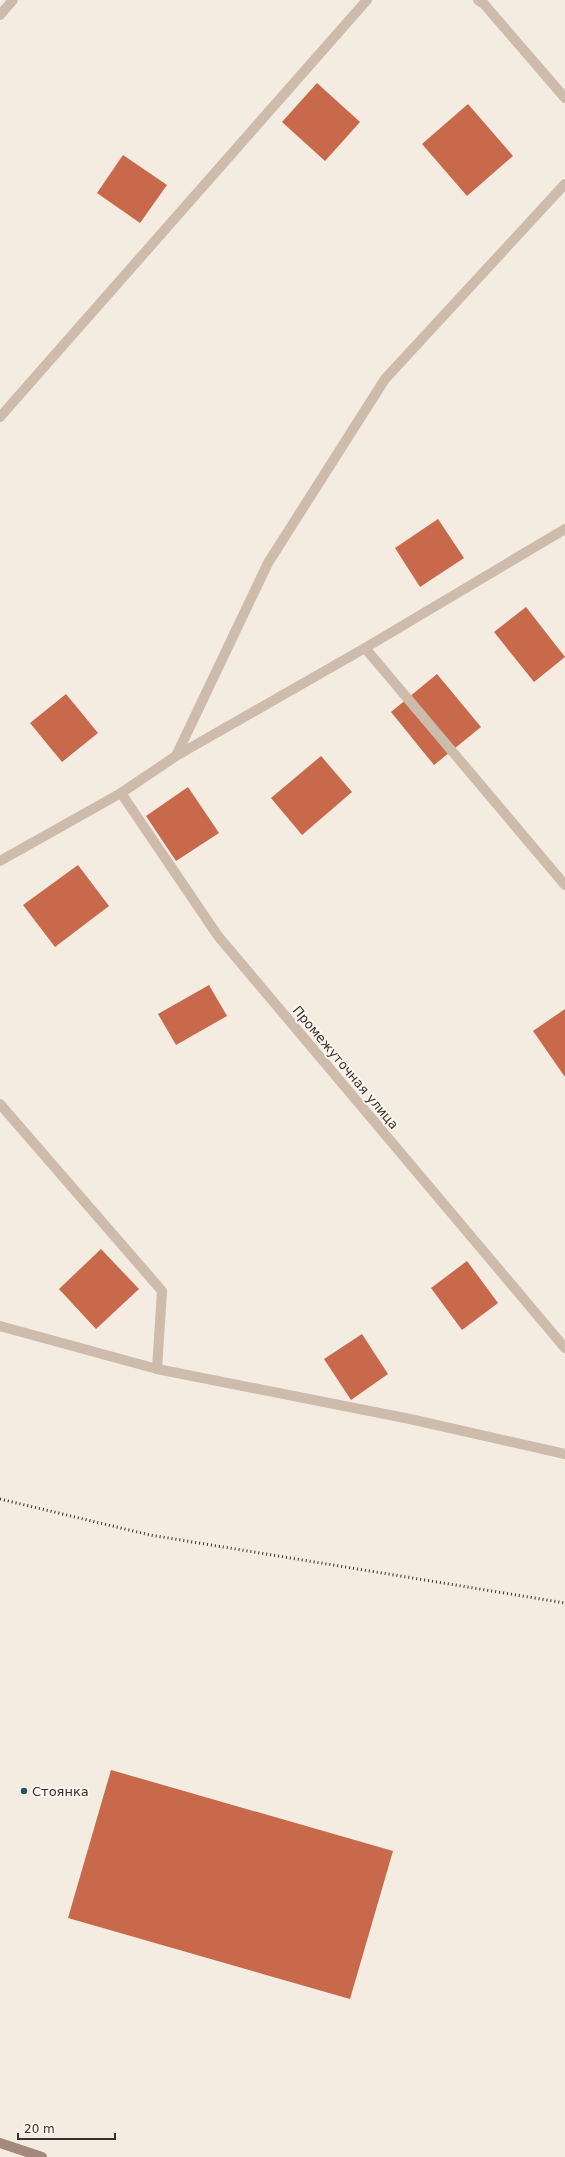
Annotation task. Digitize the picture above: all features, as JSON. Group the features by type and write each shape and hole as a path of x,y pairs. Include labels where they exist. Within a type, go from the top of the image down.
{"main road":[{"path":"0,2143 42,2157"}],"street":[{"path":"0,15 13,0"},
{"path":"0,417 367,0"},
{"path":"478,0 484,4 565,98"},
{"path":"176,756 268,563 385,379 565,184"},
{"path":"0,861 121,793 176,756 366,648 565,529"},
{"path":"366,648 565,886"},
{"name":"Промежуточная улица","path":"121,793 218,936 565,1348"},
{"path":"0,1104 162,1291 157,1369"},
{"path":"0,1326 157,1369 410,1418 565,1454"}],"building":[{"path":"317,83 360,122 325,161 282,122"},
{"path":"468,104 513,156 467,196 422,144"},
{"path":"123,155 167,185 140,223 97,193"},
{"path":"438,519 464,558 420,587 395,548"},
{"path":"526,607 565,657 534,682 494,632"},
{"path":"437,674 481,727 434,765 391,712"},
{"path":"66,694 98,733 62,762 30,723"},
{"path":"321,756 352,792 302,835 271,798"},
{"path":"188,787 219,833 176,861 146,816"},
{"path":"78,865 109,906 55,947 23,905"},
{"path":"209,985 227,1016 176,1045 158,1014"},
{"path":"565,1009 565,1077 533,1031"},
{"path":"101,1249 139,1289 96,1329 59,1289"},
{"path":"467,1261 498,1303 462,1330 431,1288"},
{"path":"362,1334 388,1374 351,1400 324,1359"},
{"path":"111,1770 393,1851 350,1999 68,1918"}],"railway":[{"path":"0,1499 150,1535 565,1603"}],"place":[{"name":"Стоянка","path":"24,1791"}]}
